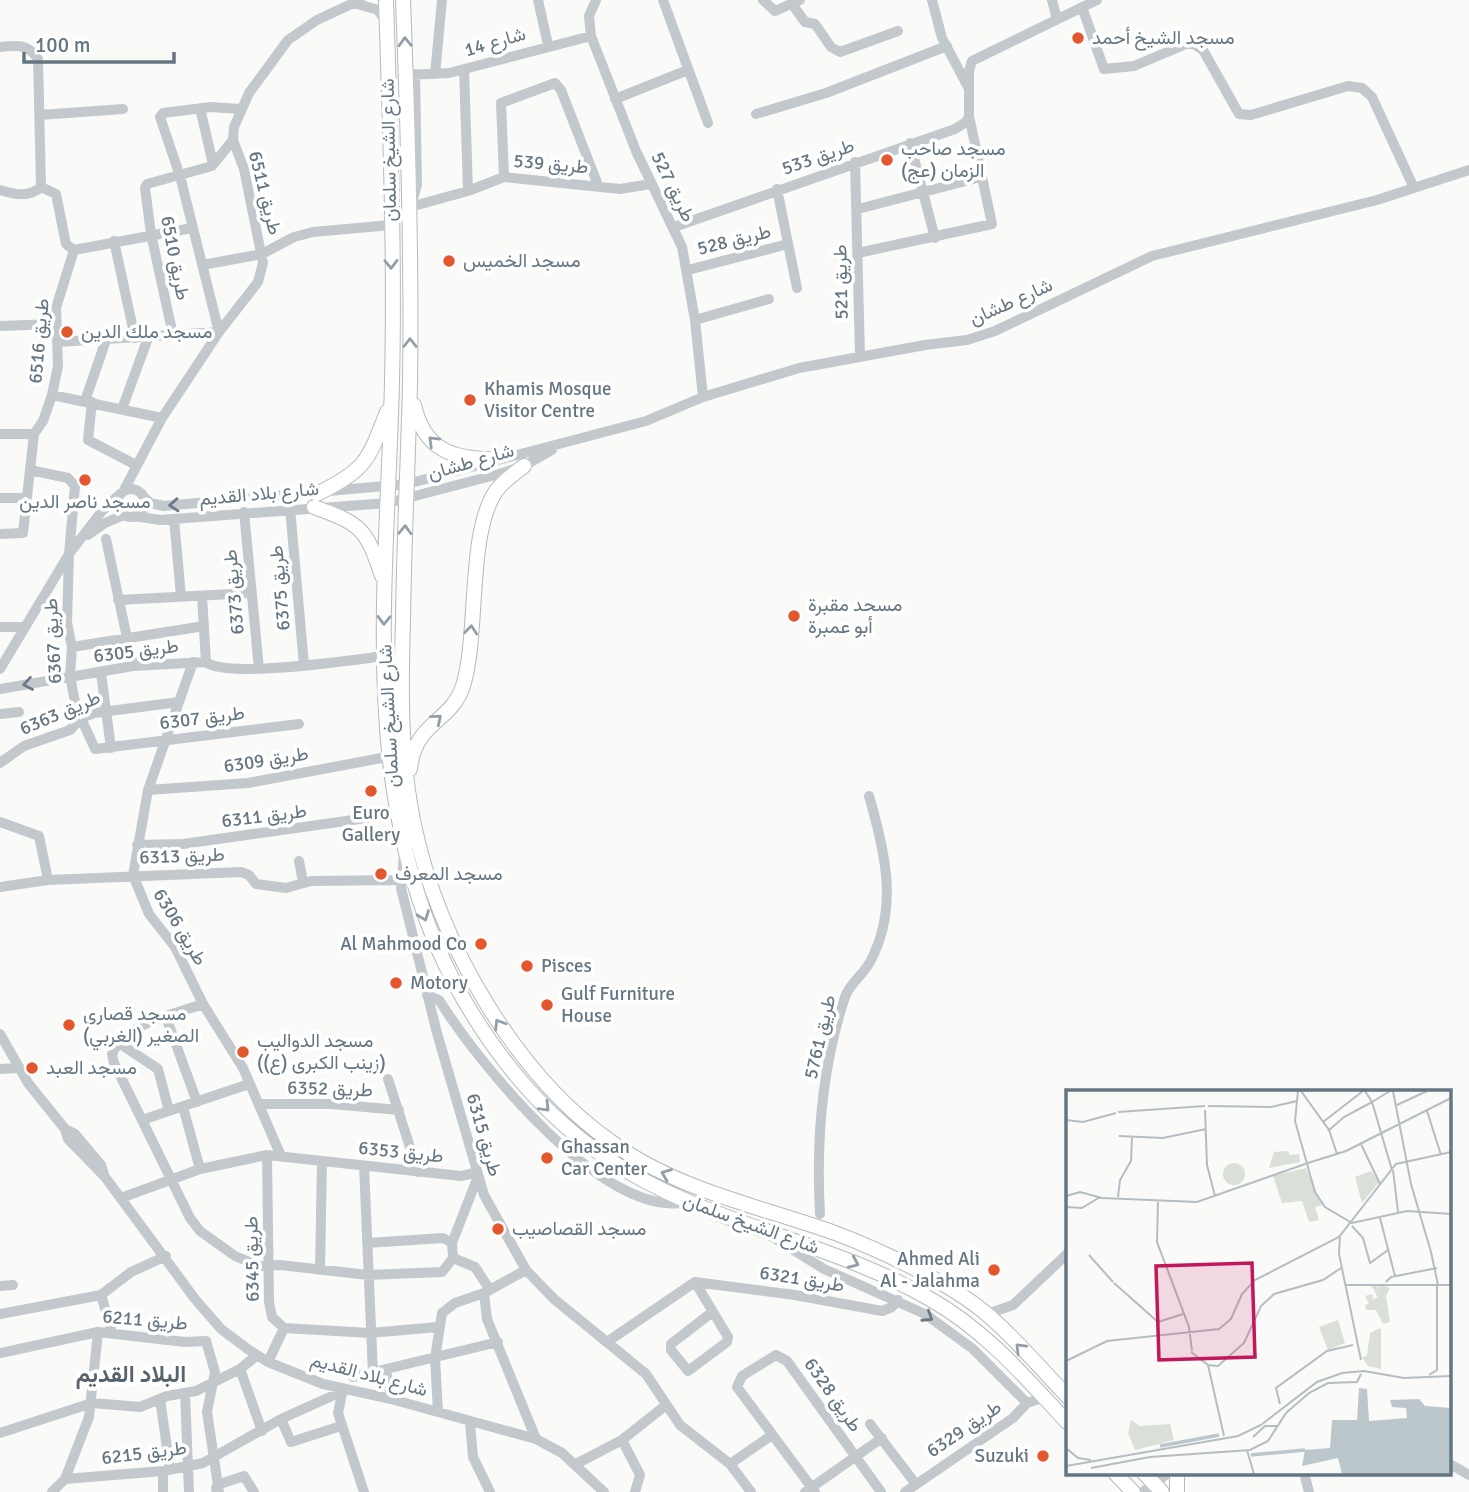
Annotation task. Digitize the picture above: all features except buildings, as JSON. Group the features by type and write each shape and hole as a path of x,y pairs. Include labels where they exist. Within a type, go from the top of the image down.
{"main road":[{"name":"شارع الشيخ سلمان","path":"386,0 392,401 384,656 387,757 404,854 427,923 462,997 489,1040 523,1084 561,1123 605,1157 686,1202 846,1260 929,1298 987,1337 1066,1421"},
{"name":"شارع الشيخ سلمان","path":"403,0 411,75 410,383 402,713 408,789 414,825 431,885 458,951 505,1034 537,1074 574,1112 610,1142 659,1172 834,1233 941,1283 987,1314 1066,1395"},
{"path":"410,383 421,427 433,442 445,451 465,459 492,459"},
{"path":"385,586 371,545 360,528 316,500 355,474 371,453 392,401"},
{"path":"408,789 416,742 422,733 446,713 463,687 478,557 488,507 496,492 524,466"},
{"path":"1116,1474 1133,1492"}],"street":[{"path":"435,74 442,0"},
{"path":"538,0 548,46"},
{"path":"663,0 708,123"},
{"path":"763,0 775,11 796,2 806,22 815,24 831,47 840,52 898,31"},
{"path":"932,0 947,46 969,88"},
{"path":"1052,0 1057,19"},
{"path":"858,253 992,224 981,177 978,148 969,116 969,71 972,61 978,55 1097,0"},
{"path":"180,176 213,164 233,141 240,109 265,67 288,40 329,14 357,1 378,10 387,22"},
{"name":"طريق 527","path":"593,1 589,16 592,36 651,184 674,227 688,270 703,397"},
{"path":"1082,7 1104,69 1134,66 1186,44 1194,44 1203,50 1239,114 1251,116 1348,86 1362,88 1372,97 1414,188"},
{"name":"شارع 14","path":"411,75 464,69 592,36"},
{"path":"0,47 22,45 32,49 38,59 41,187"},
{"path":"756,114 826,93 947,46"},
{"path":"464,69 468,191"},
{"path":"615,99 688,70"},
{"path":"504,177 501,103 555,83 561,90 598,186"},
{"path":"219,332 180,176 161,115 200,108 240,109"},
{"path":"200,108 213,164"},
{"path":"40,116 123,109"},
{"name":"طريق 533","path":"674,227 955,129 966,122 969,116"},
{"name":"طريق 6511","path":"233,141 244,169 262,258 294,237 313,232 391,225"},
{"path":"910,144 935,238"},
{"name":"طريق 521","path":"855,163 860,355"},
{"name":"شارع طشان","path":"388,503 407,492 492,459 561,445 665,414 703,397 799,368 860,355 967,340 995,331 1152,256 1414,188 1469,170"},
{"name":"طريق 6510","path":"173,335 151,234 145,188 147,184 180,176"},
{"name":"طريق 539","path":"410,207 468,191 504,177 620,188 651,184"},
{"path":"858,209 981,177"},
{"path":"0,190 15,195 35,192 41,187"},
{"path":"41,187 56,194 66,244 74,250 192,228"},
{"path":"777,189 797,288"},
{"path":"114,241 135,338"},
{"name":"طريق 528","path":"688,270 788,244"},
{"name":"طريق 6516","path":"0,534 23,533 34,434 43,421 52,396 58,366 54,324 56,308 74,250"},
{"path":"129,516 117,507 121,493 162,418 219,332 258,282 262,258 202,265"},
{"path":"695,320 769,299"},
{"path":"0,326 54,324"},
{"path":"57,342 219,332"},
{"path":"122,409 148,338"},
{"path":"106,340 88,402 87,437 90,443 136,465"},
{"path":"52,396 162,418"},
{"path":"0,434 34,434"},
{"name":"شارع طشان","path":"389,487 407,492 524,466 561,445"},
{"path":"69,554 97,528 144,508 136,465"},
{"name":"طريق 6367","path":"30,470 68,478 75,486 67,623 72,647 70,676 81,718 95,748 111,748"},
{"name":"شارع بلاد القديم","path":"129,516 174,519 290,508 316,500 389,487"},
{"path":"0,669 22,627 69,554 102,510 121,493 132,489 141,494"},
{"name":"شارع بلاد القديم","path":"141,494 150,503 164,506 316,500 388,503"},
{"path":"0,498 26,498"},
{"name":"طريق 6375","path":"290,508 304,665"},
{"name":"طريق 6373","path":"244,512 259,669"},
{"path":"174,519 181,596"},
{"path":"106,539 133,666"},
{"path":"118,600 251,593"},
{"path":"202,596 206,662"},
{"path":"72,647 204,626"},
{"path":"0,627 22,627"},
{"name":"طريق 6305","path":"0,689 133,666 206,662 215,667 259,669 384,656"},
{"name":"طريق 6306","path":"192,662 148,790 133,875 149,914 175,947 203,1004 233,1049 281,1156"},
{"path":"101,673 111,748"},
{"name":"طريق 6363","path":"0,762 24,746 71,730 81,718 107,710 179,702"},
{"path":"0,714 19,712"},
{"name":"طريق 6307","path":"111,748 299,724"},
{"name":"طريق 6309","path":"148,790 248,783 387,757"},
{"name":"طريق 5761","path":"820,1214 818,1146 829,1068 846,994 869,964 882,931 888,885 883,843 869,796"},
{"name":"طريق 6311","path":"137,845 183,844 396,814"},
{"path":"0,822 39,836 48,880"},
{"name":"طريق 6315","path":"404,854 400,880 427,995 476,1176 526,1270 554,1299 646,1374 681,1425 730,1464 751,1492"},
{"path":"299,861 303,882"},
{"name":"طريق 6313","path":"0,887 48,880 241,872 260,885 286,888 303,882 400,880"},
{"path":"427,995 439,1000 456,1027 527,1115 582,1160 632,1194 671,1205 686,1202"},
{"path":"203,1004 133,1032 119,1043 112,1054 190,1218 200,1231 246,1263 368,1275 442,1272 453,1258 452,1243 476,1176"},
{"path":"166,1017 197,1102"},
{"path":"437,1033 449,1026 456,1027"},
{"name":"شارع بلاد القديم","path":"0,1034 19,1068 65,1129 75,1134 101,1165 105,1177 166,1255 195,1299 222,1329 257,1356 342,1391 391,1399 536,1440 562,1452 604,1492"},
{"path":"119,1043 158,1069 169,1111"},
{"path":"0,1069 19,1068"},
{"name":"طريق 6352","path":"388,1079 418,1172"},
{"path":"142,1119 249,1084"},
{"name":"طريق 6352","path":"259,1104 331,1104 399,1110"},
{"path":"183,1107 200,1169"},
{"name":"طريق 6353","path":"121,1198 172,1177 267,1155 476,1176"},
{"name":"طريق 6345","path":"267,1155 270,1311 276,1322 284,1328"},
{"path":"320,1270 322,1162"},
{"path":"364,1166 373,1373"},
{"path":"808,1225 820,1214 834,1233"},
{"path":"760,1228 824,1269 925,1314 973,1349 1027,1403"},
{"path":"367,1243 443,1238 452,1243"},
{"path":"0,1314 101,1295 139,1267 166,1255"},
{"path":"987,1314 1013,1305 1066,1255"},
{"path":"453,1258 475,1267 487,1291 484,1310 536,1440"},
{"path":"438,1412 435,1358 438,1327 449,1306 487,1291 526,1270"},
{"path":"607,1342 695,1282 711,1313 727,1333 727,1342 688,1371 671,1350 671,1344 711,1313"},
{"name":"طريق 6321","path":"695,1282 795,1295 881,1311 892,1307 898,1300"},
{"path":"0,1286 13,1285"},
{"path":"101,1295 112,1332"},
{"path":"268,1362 284,1328 370,1333 438,1327"},
{"path":"222,1329 206,1341 215,1372 207,1412 217,1490 246,1476 254,1492"},
{"path":"52,1492 65,1479 86,1429 92,1403 98,1332"},
{"name":"طريق 6211","path":"0,1353 98,1332 185,1342 206,1341"},
{"path":"353,1377 498,1342"},
{"name":"طريق 6328","path":"772,1434 737,1387 742,1376 776,1355 783,1356 881,1492"},
{"path":"0,1433 92,1403 140,1407 160,1399 185,1394 212,1385 257,1356"},
{"path":"240,1369 262,1431"},
{"path":"386,1370 391,1399"},
{"path":"342,1391 338,1403 341,1426 364,1492"},
{"name":"طريق 6215","path":"65,1479 167,1470 213,1458 281,1419 342,1391"},
{"path":"185,1394 189,1492"},
{"name":"طريق 6329","path":"905,1492 1013,1418 1027,1403 1045,1397"},
{"path":"160,1399 167,1470 163,1492"},
{"path":"576,1464 622,1440 666,1405"},
{"path":"281,1419 291,1442 341,1426"},
{"path":"470,1423 473,1457 490,1492"},
{"path":"870,1424 915,1483"},
{"path":"730,1464 772,1434 810,1490 882,1438"},
{"path":"622,1440 640,1475 635,1492"},
{"path":"1452,1465 1469,1475"},
{"path":"1304,1474 1308,1492"},
{"path":"1154,1487 1176,1479"}],"place":[{"name":"مسجد الشيخ أحمد","path":"1078,38"},
{"name":"مسجد صاحب الزمان (عج)","path":"887,160"},
{"name":"مسجد الخميس","path":"449,261"},
{"name":"مسجد ملك الدين","path":"67,332"},
{"name":"Khamis Mosque Visitor Centre","path":"470,400"},
{"name":"مسجد ناصر الدين","path":"85,480"},
{"name":"مسجد مقبرة أبو عمبرة","path":"794,616"},
{"name":"Euro Gallery","path":"371,791"},
{"name":"مسجد المعرف","path":"381,874"},
{"name":"Al Mahmood Co","path":"481,944"},
{"name":"Pisces","path":"527,966"},
{"name":"Motory","path":"396,983"},
{"name":"Gulf Furniture House","path":"547,1005"},
{"name":"مسجد قصاري الصغير (الغربي)","path":"69,1025"},
{"name":"مسجد الدواليب (زينب الكبرى (ع))","path":"243,1052"},
{"name":"مسجد العبد","path":"32,1068"},
{"name":"Ghassan Car Center","path":"547,1158"},
{"name":"مسجد القصاصيب","path":"498,1229"},
{"name":"Ahmed Ali Al - Jalahma","path":"994,1270"},
{"name":"Suzuki","path":"1043,1456"}],"district":[{"name":"البلاد القديم","path":"131,1374"}]}
